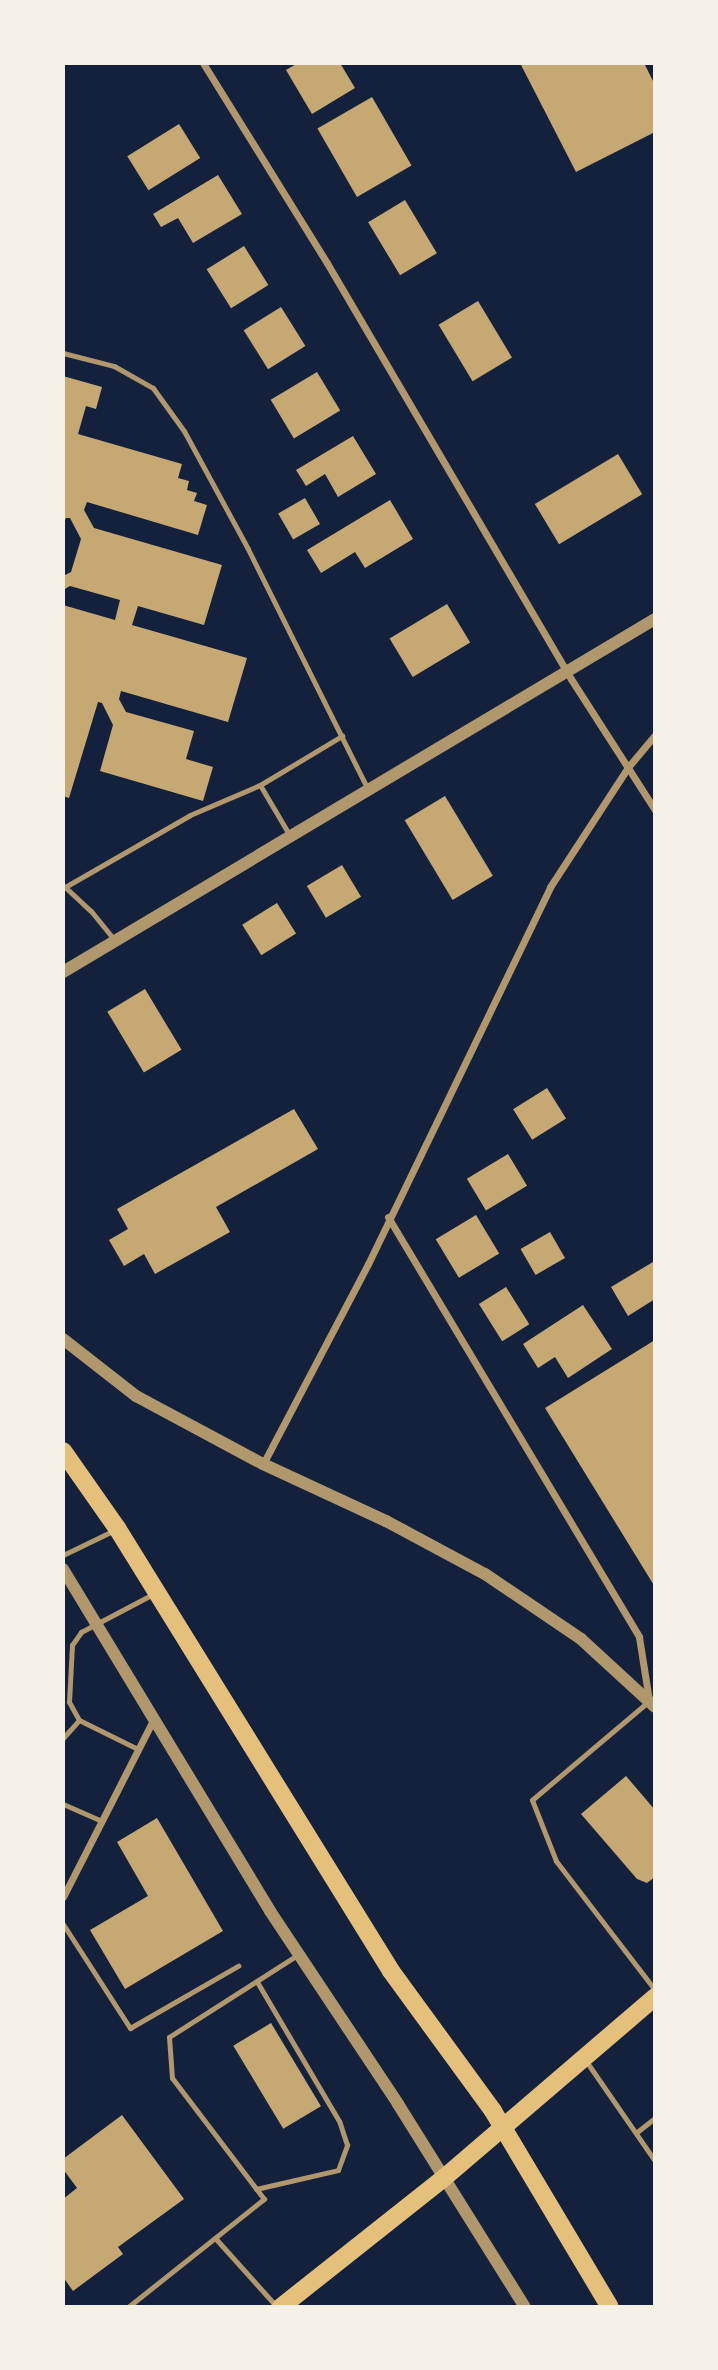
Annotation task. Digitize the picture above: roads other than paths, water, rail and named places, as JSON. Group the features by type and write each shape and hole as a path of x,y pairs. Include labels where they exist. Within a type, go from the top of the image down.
{"main road":[{"path":"63,1451 117,1528 339,1891 391,1971 493,2111 610,2307"},
{"path":"279,2307 445,2177 655,1997"}],"street":[{"path":"203,63 327,264 567,672 655,810"},
{"path":"63,972 655,619"},
{"path":"263,1464 368,1264 388,1217 550,887 629,766 655,736"},
{"path":"388,1217 639,1637 652,1704"},
{"path":"63,1339 136,1396 263,1464 386,1521 485,1574 581,1639 652,1704"},
{"path":"63,1569 153,1720 299,1954 445,2177 525,2307"},
{"path":"63,1897 153,1720"}],"lane":[{"path":"63,353 114,366 153,388 184,431 248,549 369,790"},
{"path":"115,941 91,911 64,886 190,815 260,785 342,736"},
{"path":"260,785 290,836"},
{"path":"63,1555 117,1528"},
{"path":"138,1749 79,1720 69,1702 72,1646 81,1632 156,1592"},
{"path":"652,1704 531,1800 556,1861 655,1990"},
{"path":"63,1738 79,1720"},
{"path":"63,1804 102,1821"},
{"path":"63,1924 130,2028 238,1966"},
{"path":"128,2307 264,2199 172,2078 169,2038 299,1954"},
{"path":"256,2189 338,2170 347,2145 339,2121 257,1982"},
{"path":"584,2058 643,2139 655,2161"},
{"path":"637,2132 655,2118"},
{"path":"216,2239 279,2307"}]}
